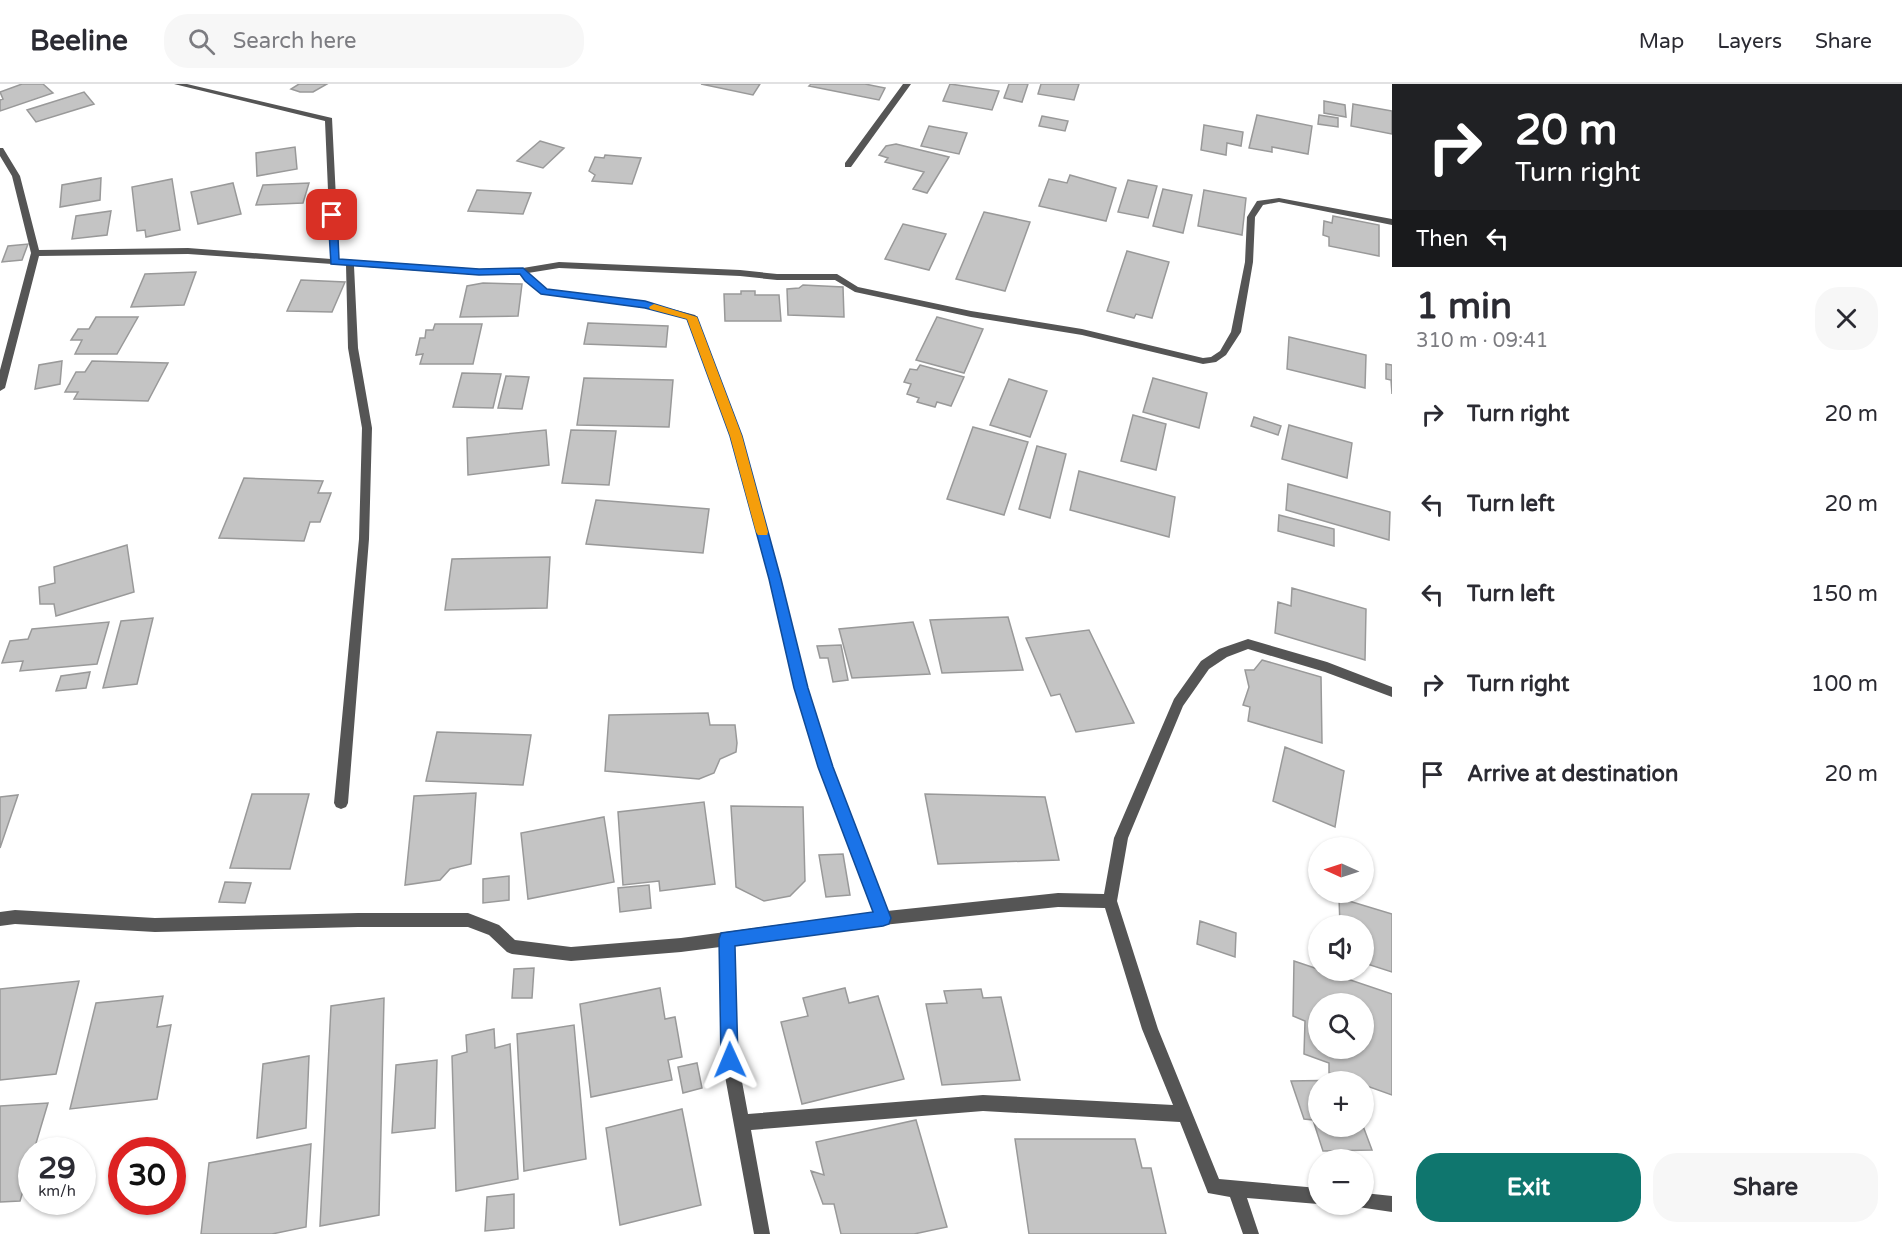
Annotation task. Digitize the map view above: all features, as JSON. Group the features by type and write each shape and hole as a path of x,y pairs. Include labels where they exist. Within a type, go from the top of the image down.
{"street":[{"path":"178,84 329,120 334,261"},
{"path":"848,165 907,84"},
{"path":"0,150 16,176 35,253 0,388"},
{"path":"35,253 188,251 479,272 523,271 559,265 579,265 777,277 837,277 855,289 971,314 1082,333 1203,362 1213,360 1223,353 1236,332 1249,262 1251,217 1260,203 1279,200 1392,222"},
{"path":"341,803 364,539 367,428 353,348 350,263"},
{"path":"523,271 528,279 544,292 645,305 692,317 736,436 775,579 801,688 825,767 883,918"},
{"path":"1308,1196 1214,1186 1150,1029 1110,901 1120,838 1178,703 1204,665 1223,653 1248,644 1327,667 1392,692"},
{"path":"0,919 15,916 155,925 468,920 494,930 512,946 571,954 681,945 883,918 1058,900 1110,901"},
{"path":"727,939 730,1060 762,1234"},
{"path":"741,1123 983,1103 1184,1114"},
{"path":"1236,1189 1251,1234"},
{"path":"1374,1202 1392,1204"}],"building":[{"path":"22,84 43,84 53,93 0,111 0,100 3,99 0,92"},
{"path":"299,84 327,84 313,92 291,89"},
{"path":"701,84 760,84 753,95"},
{"path":"811,84 865,84 885,88 879,100 809,86"},
{"path":"950,84 999,91 992,110 943,101"},
{"path":"1009,84 1028,84 1022,102 1004,98"},
{"path":"1041,84 1079,84 1074,100 1038,94"},
{"path":"84,92 94,104 36,122 27,110"},
{"path":"1324,101 1345,105 1346,117 1324,113"},
{"path":"1353,104 1392,111 1392,134 1351,126"},
{"path":"1257,115 1312,126 1308,154 1272,147 1272,152 1249,148"},
{"path":"1319,115 1338,118 1338,127 1318,124"},
{"path":"1042,116 1068,121 1065,131 1039,126"},
{"path":"1204,125 1243,132 1241,146 1227,143 1226,155 1201,150"},
{"path":"929,126 967,133 959,154 921,146"},
{"path":"540,141 564,148 543,168 517,161"},
{"path":"896,144 949,157 927,193 913,189 924,172 885,162 888,158 879,155 886,146"},
{"path":"295,147 297,169 257,176 256,153"},
{"path":"605,155 641,158 632,184 592,181 595,175 589,171 595,157 604,158"},
{"path":"1070,175 1116,188 1106,221 1039,206 1049,179 1067,183"},
{"path":"101,178 100,200 60,207 62,185"},
{"path":"172,179 180,230 146,237 145,230 137,231 132,187"},
{"path":"1128,180 1157,186 1148,218 1118,212"},
{"path":"233,183 241,214 198,224 191,192"},
{"path":"309,183 303,203 256,205 263,185"},
{"path":"1163,189 1192,195 1183,233 1153,226"},
{"path":"477,190 531,193 523,214 468,211"},
{"path":"1204,190 1246,198 1242,235 1198,226"},
{"path":"111,211 107,235 72,239 76,216"},
{"path":"984,212 1030,222 1005,291 956,279"},
{"path":"1333,216 1379,225 1379,256 1329,246 1329,237 1323,235 1324,221 1332,223"},
{"path":"903,224 946,234 929,270 885,259"},
{"path":"28,244 22,260 2,262 8,246"},
{"path":"1127,251 1169,262 1152,318 1136,314 1134,318 1107,311"},
{"path":"196,272 184,305 131,307 145,274"},
{"path":"301,280 345,282 332,312 287,311"},
{"path":"483,283 522,284 518,316 460,317 467,286"},
{"path":"803,285 843,287 844,317 788,315 787,289 799,288"},
{"path":"741,291 755,291 755,295 779,295 781,321 725,321 724,294 741,294"},
{"path":"96,317 138,317 117,354 75,354 82,340 71,340 78,329 89,329"},
{"path":"937,317 983,329 964,373 916,360"},
{"path":"588,323 668,326 666,347 584,344"},
{"path":"435,324 482,324 473,364 420,364 423,354 416,355 420,338 425,338 426,330 433,330"},
{"path":"1289,337 1366,355 1365,388 1287,369"},
{"path":"62,361 60,384 35,389 39,365"},
{"path":"92,361 168,363 148,401 74,399 78,392 65,392 76,372 85,372"},
{"path":"1386,364 1392,365 1392,394 1391,380 1386,379"},
{"path":"920,365 964,377 951,406 937,402 935,407 917,402 919,398 907,394 911,384 904,382 910,369 917,370"},
{"path":"462,373 501,374 493,408 453,407"},
{"path":"506,376 529,377 522,409 498,408"},
{"path":"584,378 673,380 669,427 577,425"},
{"path":"1153,378 1207,393 1199,428 1143,412"},
{"path":"1009,379 1047,391 1030,437 990,425"},
{"path":"1133,415 1166,424 1156,470 1121,461"},
{"path":"1254,417 1281,426 1278,435 1251,426"},
{"path":"1289,425 1352,443 1347,478 1282,459"},
{"path":"973,427 1028,442 1004,515 947,499"},
{"path":"546,430 549,465 468,475 467,438"},
{"path":"571,430 616,431 609,485 562,483"},
{"path":"1037,446 1066,454 1050,518 1019,509"},
{"path":"1079,471 1175,497 1169,537 1070,510"},
{"path":"244,478 323,481 318,493 331,493 320,522 310,522 304,541 219,538"},
{"path":"1288,484 1390,512 1389,540 1286,510"},
{"path":"596,500 709,509 703,553 586,544"},
{"path":"1279,515 1334,529 1334,546 1278,531"},
{"path":"127,545 134,592 56,616 54,604 40,604 39,587 55,583 54,567"},
{"path":"550,557 547,608 445,610 452,559"},
{"path":"1292,588 1366,609 1365,660 1275,633 1278,602 1291,606"},
{"path":"1008,617 1023,670 942,673 930,620"},
{"path":"153,618 137,684 103,688 121,621"},
{"path":"109,622 97,664 20,671 23,661 2,663 10,641 28,639 32,629"},
{"path":"913,622 930,674 852,678 839,629"},
{"path":"1089,630 1134,723 1076,732 1060,694 1051,696 1026,638"},
{"path":"841,645 848,680 833,682 828,658 820,658 817,646"},
{"path":"1262,660 1321,677 1322,743 1248,721 1250,707 1243,705 1249,687 1245,670 1254,670"},
{"path":"90,672 86,688 56,691 61,676"},
{"path":"708,713 710,725 735,725 737,743 736,752 720,759 714,773 699,779 605,771 609,715"},
{"path":"437,732 531,735 523,785 426,781"},
{"path":"1285,747 1344,771 1335,827 1273,801"},
{"path":"476,793 471,864 450,869 440,880 405,885 414,796"},
{"path":"252,794 309,794 290,869 230,868"},
{"path":"925,794 1045,797 1059,860 938,864"},
{"path":"18,795 0,848 0,797"},
{"path":"704,802 715,884 660,891 659,881 623,885 618,812"},
{"path":"731,806 803,807 805,881 790,896 764,901 736,887"},
{"path":"604,817 614,882 528,899 521,833"},
{"path":"843,854 850,895 826,897 819,855"},
{"path":"509,876 509,900 483,903 483,879"},
{"path":"225,882 251,883 245,903 219,902"},
{"path":"649,885 651,908 620,912 618,888"},
{"path":"1339,903 1356,903 1392,914 1392,972 1374,966 1374,915 1340,915"},
{"path":"1200,921 1236,933 1235,957 1197,944"},
{"path":"1294,961 1308,966 1308,981 1353,981 1392,994 1392,1095 1374,1089 1374,1071 1329,1071 1329,1063 1318,1059 1374,1059 1374,993 1308,993 1308,1055 1304,1054 1305,1021 1293,1016"},
{"path":"534,968 532,998 512,998 514,969"},
{"path":"79,981 56,1074 0,1080 0,989"},
{"path":"660,988 665,1019 675,1017 682,1057 668,1060 672,1080 591,1097 580,1004"},
{"path":"845,988 849,1003 878,996 904,1079 802,1104 781,1022 808,1016 803,998"},
{"path":"981,989 983,998 1001,997 1020,1080 942,1085 926,1004 947,1003 944,991"},
{"path":"163,996 157,1027 171,1025 157,1099 70,1109 96,1003"},
{"path":"384,998 379,1215 320,1226 331,1006"},
{"path":"574,1025 586,1159 524,1171 517,1034"},
{"path":"494,1029 495,1048 510,1044 518,1179 456,1191 452,1056 467,1052 466,1035"},
{"path":"309,1056 306,1128 257,1138 263,1064"},
{"path":"437,1060 435,1128 392,1133 396,1065"},
{"path":"697,1063 702,1088 683,1093 678,1067"},
{"path":"1291,1081 1308,1081 1308,1119 1304,1119"},
{"path":"48,1103 38,1137 18,1137 18,1201 0,1202 0,1106"},
{"path":"682,1109 701,1205 620,1225 606,1128"},
{"path":"916,1120 947,1227 914,1234 841,1234 834,1204 823,1204 811,1171 824,1175 816,1142"},
{"path":"1318,1137 1367,1137 1372,1149 1322,1149"},
{"path":"1015,1139 1135,1139 1142,1168 1151,1168 1166,1234 1029,1234"},
{"path":"311,1144 306,1227 272,1234 201,1234 209,1163"},
{"path":"514,1194 514,1228 485,1231 487,1197"}],"slow traffic":[{"path":"654,307 692,317 736,436 762,532"}],"route":[{"path":"332,215 334,261 479,272 523,271 528,279 544,292 645,305 692,317 736,436 775,579 801,688 825,767 883,918 727,939 730,1060"}]}
